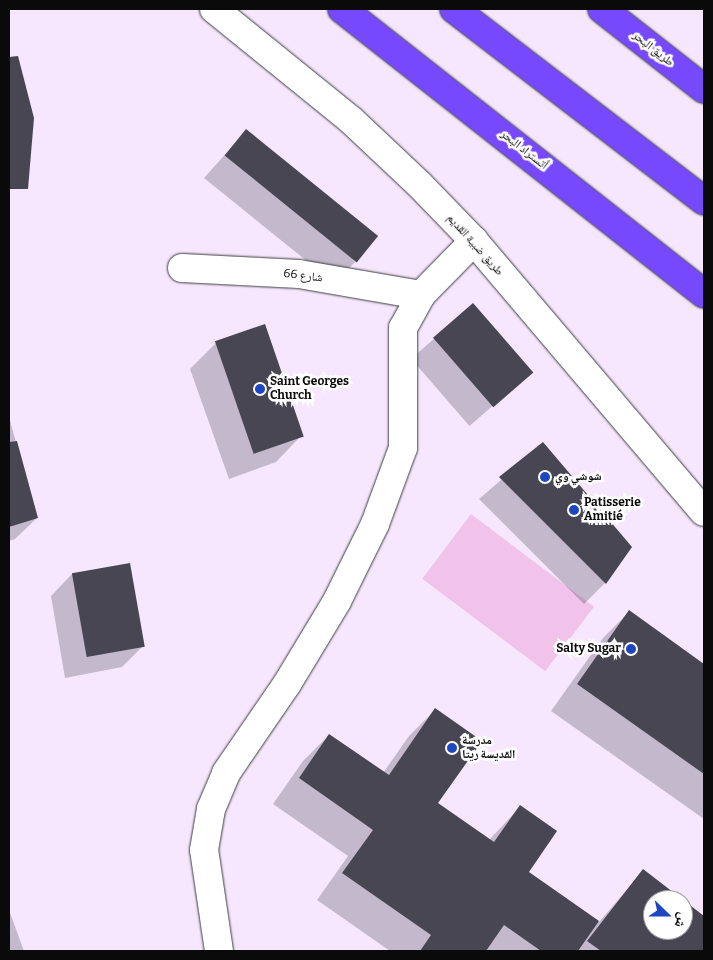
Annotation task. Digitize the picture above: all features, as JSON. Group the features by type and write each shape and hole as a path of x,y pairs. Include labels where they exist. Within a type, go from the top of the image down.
{"highway":[{"name":"أتستراد البحر","path":"342,9 704,294"},
{"path":"454,9 704,201"},
{"name":"طريق البحر","path":"602,9 704,89"}],"street":[{"name":"طريق ضبية القديم","path":"214,9 352,120 474,241 704,512"},
{"path":"219,951 204,850 211,809 226,773 287,684 337,601 375,524 403,448 403,328 421,295 474,241"},
{"name":"شارع 66","path":"182,268 299,274 421,295"}],"shaded area":[{"path":"471,514 594,607 545,671 422,579"}],"building":[{"path":"18,56 34,118 28,189 9,189 9,57"},
{"path":"246,129 378,236 357,262 225,155"},
{"path":"473,303 533,372 493,407 433,338"},
{"name":"Saint Georges Church","path":"265,324 304,437 254,454 215,341"},
{"path":"17,441 38,518 9,527 9,442"},
{"path":"543,442 632,547 606,584 499,477"},
{"path":"130,563 145,647 87,657 72,573"},
{"path":"629,610 704,664 704,774 577,684"},
{"path":"435,708 482,741 438,803 494,842 520,805 557,831 529,872 599,921 578,951 541,951 504,925 486,951 420,951 431,935 342,873 373,830 299,778 329,734 389,775"},
{"path":"643,869 670,890 643,890 643,940 693,940 693,908 704,916 704,951 601,951 587,941"}],"place":[{"name":"Saint Georges Church","path":"260,389"},
{"name":"شوشي وي","path":"545,477"},
{"name":"Patisserie Amitié","path":"574,510"},
{"name":"Salty Sugar","path":"631,649"},
{"name":"مدرسة القديسة ريتا","path":"452,748"}]}
